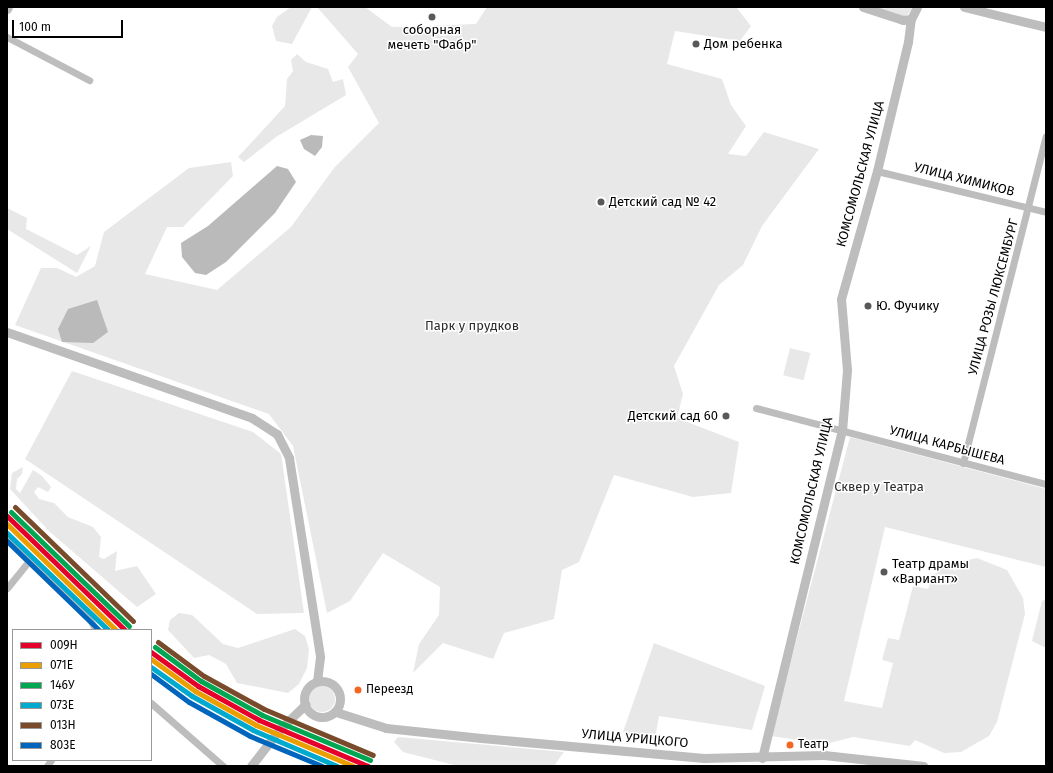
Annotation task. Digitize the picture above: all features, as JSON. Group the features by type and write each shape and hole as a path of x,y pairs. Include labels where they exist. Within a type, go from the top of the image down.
{"street":[{"path":"863,7 892,18 910,19 917,7"},
{"path":"964,7 1046,27"},
{"name":"КОМСОМОЛЬСКАЯ УЛИЦА","path":"762,758 842,431 847,370 841,299 877,171 908,42 910,19"},
{"path":"7,37 89,80"},
{"name":"УЛИЦА РОЗЫ ЛЮКСЕМБУРГ","path":"963,463 1030,208 1046,136"},
{"name":"УЛИЦА ХИМИКОВ","path":"877,171 1046,212"},
{"path":"7,332 252,418 277,434 289,458 321,679 337,689 338,708 319,716 304,708"},
{"name":"УЛИЦА КАРБЫШЕВА","path":"756,408 1046,484"},
{"path":"7,540 28,562 90,620 95,629"},
{"path":"7,588 28,562"},
{"path":"251,766 304,708 306,691 321,679"},
{"path":"152,704 223,766"},
{"name":"УЛИЦА УРИЦКОГО","path":"338,708 386,728 456,736 704,758 762,758 838,755 923,766"}],"green space":[{"path":"291,7 312,7 292,44 276,41 272,26 277,17"},
{"name":"Парк у прудков","path":"317,7 365,7 392,27 476,24 487,7 736,7 751,26 740,41 675,31 667,64 722,79 731,105 746,126 728,154 746,156 764,132 819,149 762,226 743,265 719,285 674,366 683,394 677,418 739,442 731,493 693,497 614,475 579,562 562,570 554,619 504,633 493,659 443,643 413,673 419,644 439,615 440,587 383,553 350,601 327,613 293,446 269,414 15,325 41,268 57,268 76,277 95,266 104,232 189,168 231,162 233,176 183,227 167,227 145,274 217,290 291,227 334,168 379,123 348,67 358,54"},
{"path":"874,7 913,7 906,17"},
{"path":"297,54 306,62 328,69 333,82 343,79 346,95 276,137 244,162 238,157 285,106 287,79 293,71 291,60"},
{"path":"7,208 27,218 26,229 77,255 91,246 77,273 7,229"},
{"path":"790,348 810,353 804,380 783,375"},
{"path":"72,371 253,432 281,454 304,613 257,614 25,459"},
{"name":"Сквер у Театра","path":"850,437 1046,489 1046,567 885,527 844,701 882,708 893,663 882,660 888,638 899,640 913,586 928,589 934,575 946,565 977,558 1007,570 1023,598 1025,614 997,722 989,736 961,752 944,753 915,740 910,746 853,737 826,744 771,736"},
{"path":"23,467 22,474 17,479 16,489 20,493 33,470 42,476 51,487 48,492 38,487 34,492 39,499 54,503 68,517 93,527 101,537 99,557 104,559 117,551 115,571 137,566 156,594 137,607 50,532 10,489 12,473"},
{"path":"1046,599 1046,648 1032,641 1042,601"},
{"path":"179,613 192,615 223,644 238,648 295,629 305,636 309,649 307,668 299,684 288,693 237,683 226,664 209,655 194,658 168,630 170,620"},
{"path":"654,643 765,686 752,730 659,716 655,739 623,732"},
{"path":"322,686 331,690 335,699 331,708 322,712 313,708 309,699 313,690"},
{"path":"398,737 564,752 554,766 458,766 403,752 394,742"}],"shaded area":[{"path":"311,135 323,136 322,147 315,156 304,149 300,140"},
{"path":"277,166 288,169 296,182 275,213 226,262 206,275 195,273 182,257 181,243 208,226"},
{"path":"97,300 108,332 93,343 62,342 58,329 68,309"}],"transit line":[{"name":"013Н","path":"15,507 133,621"},
{"name":"146У","path":"11,512 129,626"},
{"name":"009Н","path":"7,516 124,629"},
{"name":"071Е","path":"7,524 115,629"},
{"name":"073Е","path":"7,533 107,629"},
{"name":"803Е","path":"7,541 98,629"},
{"name":"013Н","path":"158,642 204,676 264,709 373,755"},
{"name":"146У","path":"155,647 201,681 262,715 370,760"},
{"name":"009Н","path":"152,653 198,686 259,720 368,766"},
{"name":"071Е","path":"152,660 195,691 256,725 353,766"},
{"name":"073Е","path":"152,668 192,696 253,730 337,766"},
{"name":"803Е","path":"152,675 189,702 250,736 322,766"}],"place":[{"name":"соборная мечеть \"Фабр\"","path":"432,17"},
{"name":"Дом ребенка","path":"696,44"},
{"name":"Детский сад № 42","path":"601,202"},
{"name":"Ю. Фучику","path":"868,306"},
{"name":"Детский сад 60","path":"726,416"},
{"name":"Театр драмы «Вариант»","path":"884,572"},
{"name":"Переезд","path":"358,690"},
{"name":"Театр","path":"790,745"}]}
